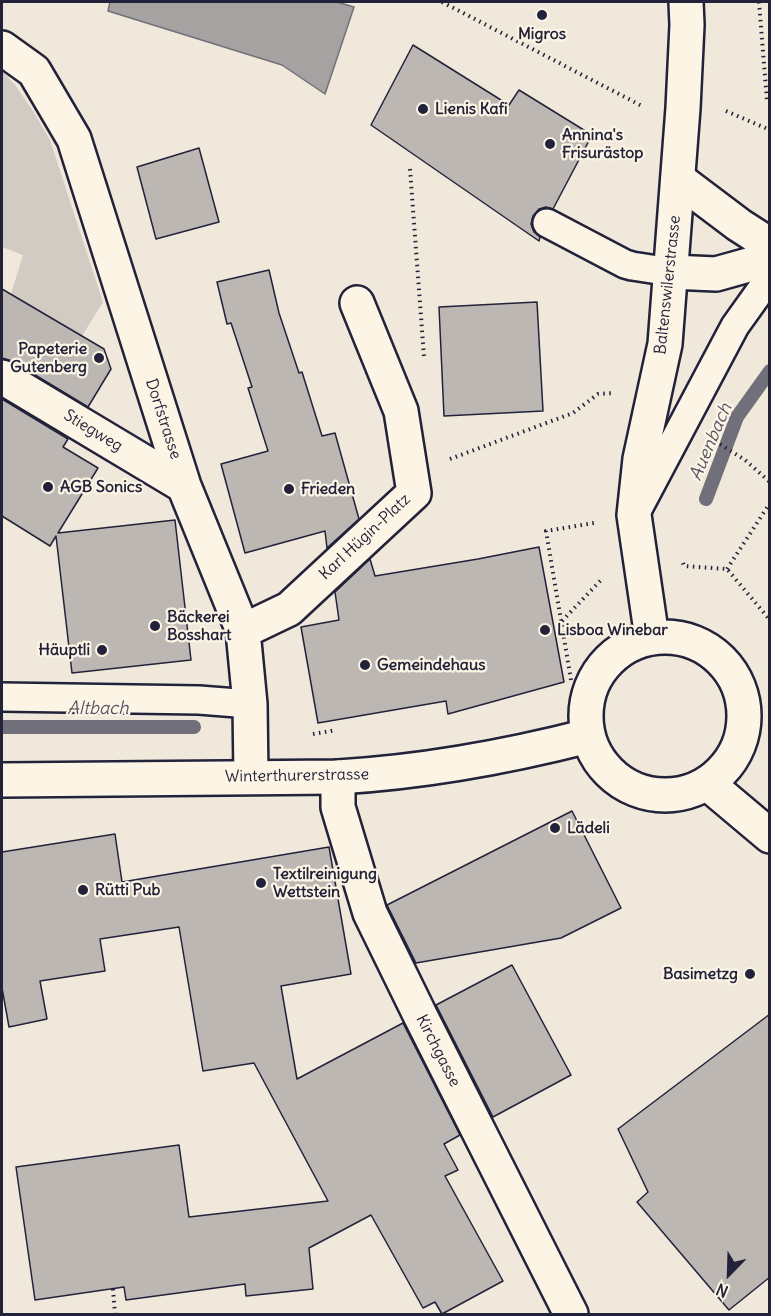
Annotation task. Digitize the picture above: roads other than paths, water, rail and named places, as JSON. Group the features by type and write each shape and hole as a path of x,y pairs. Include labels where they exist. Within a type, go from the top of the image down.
{"street":[{"name":"Baltenswilerstrasse","path":"652,638 634,515 640,459 665,344 678,179 687,26 686,2"},
{"name":"Dorfstrasse","path":"2,48 34,71 74,139 184,486 243,632 250,704 250,777"},
{"path":"678,179 739,225 770,245"},
{"path":"671,272 716,274 770,259"},
{"name":"Karl Hügin-Platz","path":"243,632 289,609 414,493 401,411 357,303"},
{"name":"Stiegweg","path":"2,377 184,486"},
{"path":"671,637 697,644 719,658 736,680 743,702 744,726 738,748 725,768 707,783 684,793 660,795 636,789 614,777 598,759 588,736 586,712 591,687 604,665 622,649 652,638 671,637"},
{"name":"Winterthurerstrasse","path":"2,780 338,777 451,765 588,736"},
{"name":"Kirchgasse","path":"338,777 338,807 370,913 571,1314"},
{"path":"707,783 770,836"}],"lane":[{"path":"546,223 624,264 671,272"},
{"path":"634,515 735,326 770,277"},
{"path":"2,698 199,700 250,704"}],"waterway":[{"name":"Auenbach","path":"706,499 737,417 770,371"},
{"name":"Altbach","path":"2,727 194,727"}],"place":[{"name":"Migros","path":"542,15"},
{"name":"Lienis Kafi","path":"423,109"},
{"name":"Annina's Frisurästop","path":"550,144"},
{"name":"Papeterie Gutenberg","path":"99,358"},
{"name":"AGB Sonics","path":"48,487"},
{"name":"Frieden","path":"289,489"},
{"name":"Bäckerei Bosshart","path":"155,626"},
{"name":"Lisboa Winebar","path":"545,630"},
{"name":"Häuptli","path":"102,650"},
{"name":"Gemeindehaus","path":"365,665"},
{"name":"Lädeli","path":"555,828"},
{"name":"Textilreinigung Wettstein","path":"261,883"},
{"name":"Rütti Pub","path":"83,890"},
{"name":"Basimetzg","path":"750,974"}]}
